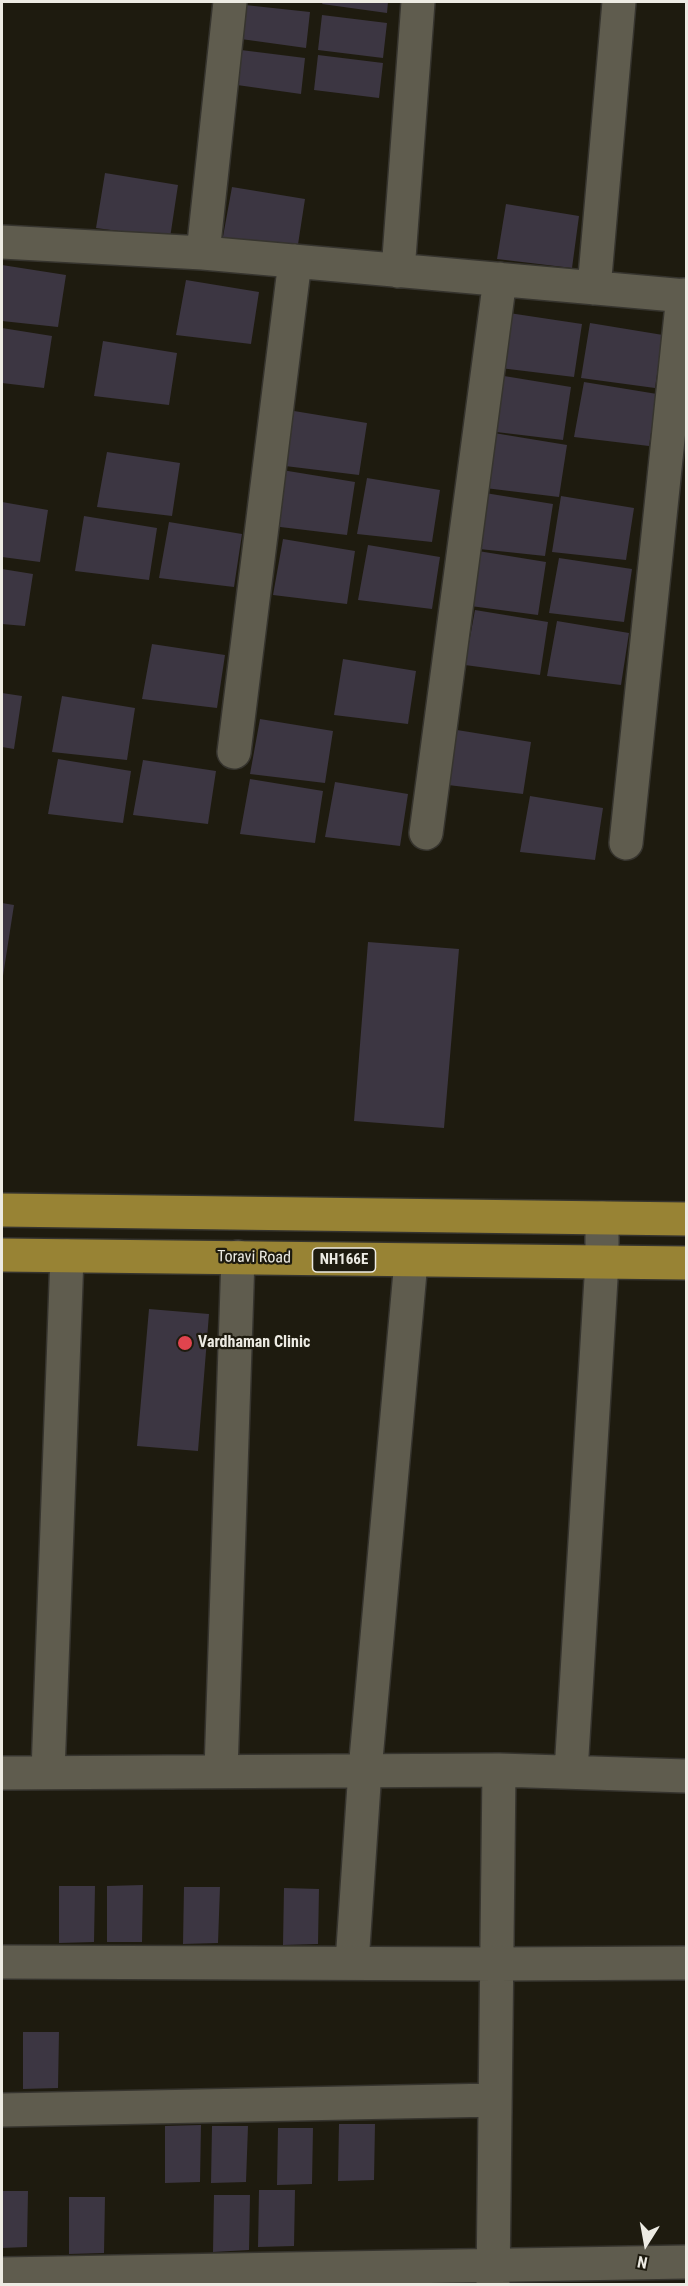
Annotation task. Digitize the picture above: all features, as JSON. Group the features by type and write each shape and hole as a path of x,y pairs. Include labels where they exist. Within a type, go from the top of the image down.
{"highway":[{"path":"2,1210 687,1219"},
{"name":"Toravi Road","path":"2,1255 687,1263"}],"street":[{"path":"203,253 230,2"},
{"path":"398,271 418,2"},
{"path":"594,288 619,2"},
{"path":"2,242 203,253 685,296 626,843"},
{"path":"234,752 295,261"},
{"path":"426,833 500,279"},
{"path":"571,1772 602,1262 602,1218"},
{"path":"48,1773 67,1256"},
{"path":"221,1772 238,1257"},
{"path":"352,1963 365,1770 411,1261"},
{"path":"2,1773 499,1770 687,1776"},
{"path":"493,2275 499,1770"},
{"path":"2,1962 687,1963"},
{"path":"2,2110 495,2100"},
{"path":"2,2274 493,2275 687,2262"}],"building":[{"path":"323,2 388,2 387,13 322,4"},
{"path":"245,5 310,12 306,48 241,39"},
{"path":"322,15 387,23 383,58 318,50"},
{"path":"241,50 305,58 301,94 237,85"},
{"path":"318,55 383,63 379,98 314,90"},
{"path":"105,173 178,185 170,238 96,228"},
{"path":"232,187 305,199 297,251 222,242"},
{"path":"506,204 579,216 572,268 497,259"},
{"path":"2,265 66,275 58,327 2,321"},
{"path":"186,280 259,292 251,344 176,335"},
{"path":"509,313 582,324 574,377 500,368"},
{"path":"590,323 663,335 655,388 581,378"},
{"path":"2,328 52,336 44,388 2,383"},
{"path":"103,341 177,353 169,405 94,396"},
{"path":"498,375 571,387 563,440 488,431"},
{"path":"584,382 657,394 649,446 574,437"},
{"path":"294,411 367,423 359,475 285,466"},
{"path":"494,433 567,445 559,497 485,488"},
{"path":"107,452 180,463 172,516 97,507"},
{"path":"282,470 355,482 347,535 272,526"},
{"path":"367,478 440,490 432,542 357,534"},
{"path":"479,492 553,504 545,556 470,548"},
{"path":"561,496 634,508 626,560 552,552"},
{"path":"2,502 48,510 40,562 2,557"},
{"path":"84,516 157,528 149,580 75,571"},
{"path":"169,522 242,534 234,587 159,578"},
{"path":"283,539 355,551 347,604 273,595"},
{"path":"368,545 440,557 432,609 358,600"},
{"path":"472,550 546,562 538,615 463,605"},
{"path":"559,558 632,569 624,622 549,613"},
{"path":"2,569 33,574 25,626 2,624"},
{"path":"475,610 548,622 540,675 465,665"},
{"path":"557,621 629,633 621,685 547,676"},
{"path":"152,644 225,655 217,708 142,699"},
{"path":"343,659 416,671 408,724 334,715"},
{"path":"2,693 22,696 14,749 2,747"},
{"path":"62,696 135,708 127,760 52,752"},
{"path":"260,719 333,731 325,783 250,774"},
{"path":"457,730 531,742 523,794 448,785"},
{"path":"58,759 131,771 123,823 48,814"},
{"path":"143,760 216,771 208,824 133,815"},
{"path":"250,779 323,791 315,843 240,834"},
{"path":"335,782 408,794 400,846 325,837"},
{"path":"530,796 603,808 595,860 520,852"},
{"path":"2,903 14,905 3,976 2,976"},
{"path":"368,942 459,949 444,1128 354,1121"},
{"path":"149,1309 209,1314 198,1451 137,1446"},
{"path":"143,1885 142,1942 107,1942 107,1886"},
{"path":"59,1886 95,1886 94,1942 59,1943"},
{"path":"184,1887 220,1887 218,1943 183,1944"},
{"path":"284,1888 319,1889 318,1944 283,1945"},
{"path":"23,2032 59,2032 58,2088 23,2089"},
{"path":"339,2124 375,2124 374,2180 338,2181"},
{"path":"201,2125 200,2182 165,2183 165,2126"},
{"path":"212,2126 248,2126 246,2182 211,2183"},
{"path":"278,2128 313,2128 312,2184 277,2185"},
{"path":"259,2190 295,2190 294,2246 258,2247"},
{"path":"2,2191 28,2191 27,2247 2,2248"},
{"path":"214,2195 250,2195 249,2250 213,2252"},
{"path":"69,2197 105,2197 104,2253 69,2254"}],"place":[{"name":"Vardhaman Clinic","path":"185,1343"}]}
